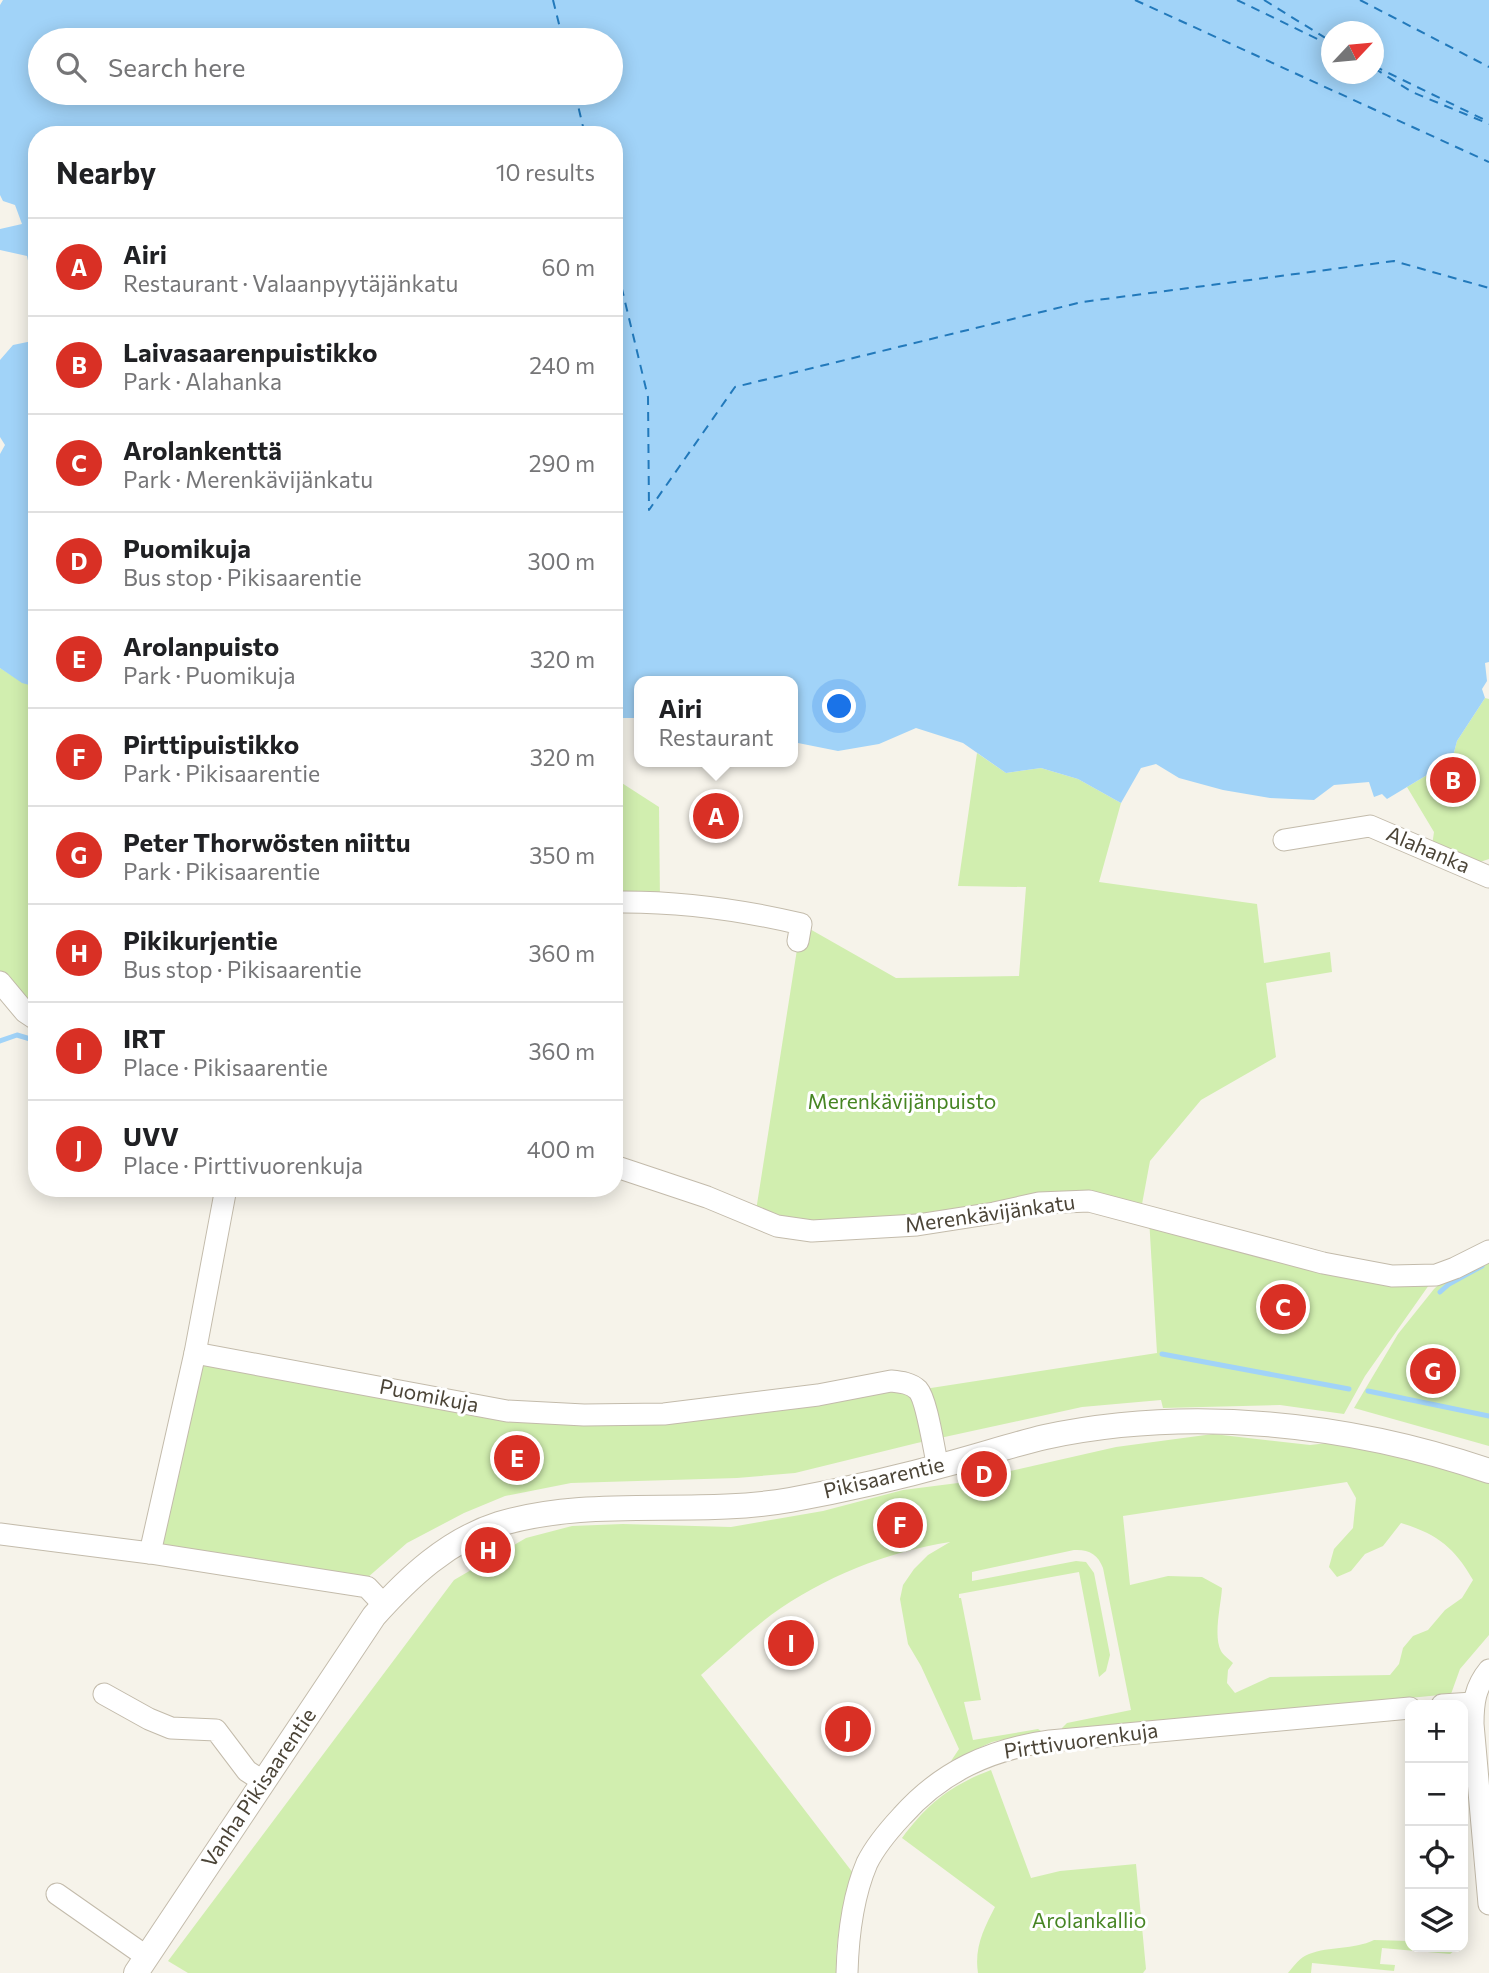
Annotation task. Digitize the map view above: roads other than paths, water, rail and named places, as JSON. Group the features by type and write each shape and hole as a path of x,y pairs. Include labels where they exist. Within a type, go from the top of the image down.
{"street":[{"name":"Alahanka","path":"1284,841 1370,826 1489,877"},
{"path":"623,902 742,910 800,932"},
{"path":"0,982 28,1014"},
{"name":"Merenkävijänkatu","path":"623,1169 706,1197 777,1226 812,1231 917,1225 1069,1200 1089,1201 1324,1263 1392,1276 1436,1275 1489,1251"},
{"path":"150,1553 195,1353 224,1197"},
{"name":"Puomikuja","path":"195,1353 507,1411 584,1415 664,1414 818,1395 891,1381 903,1382 921,1395 938,1467"},
{"name":"Pikisaarentie","path":"384,1605 403,1583 438,1556 497,1525 516,1520 565,1512 726,1506 788,1500 938,1467 1045,1437 1142,1424 1271,1425 1328,1432 1396,1445 1489,1471"},
{"path":"0,1534 150,1553 366,1587 384,1605"},
{"name":"Vanha Pikisaarentie","path":"142,1965 374,1616 384,1605"},
{"path":"1489,1670 1477,1689 1472,1724 1489,1904"},
{"path":"104,1694 171,1728 216,1730 242,1765 264,1782"},
{"path":"1468,1703 1473,1703"},
{"name":"Pirttivuorenkuja","path":"847,1973 847,1946 858,1889 875,1848 924,1794 940,1780 972,1762 1007,1749 1051,1741 1405,1708"},
{"path":"57,1894 142,1965"}],"water":[{"path":"3,0 1489,0 1489,662 1485,663 1487,681 1482,689 1485,698 1457,741 1452,760 1387,799 1382,794 1374,797 1369,782 1334,785 1314,800 1270,798 1223,790 1179,778 1156,764 1141,768 1121,803 1078,779 1041,768 1006,773 963,743 916,728 879,744 838,751 798,743 798,676 634,676 634,718 623,718 623,126 28,126 28,261 27,256 0,250 0,229 22,224 15,205 3,201 0,195 0,5"},
{"path":"28,342 28,685 0,668 0,454 5,445 0,437 0,360 13,345"}],"waterway":[{"path":"0,1041 17,1035 28,1038"},
{"path":"1440,1292 1482,1266"},
{"path":"1162,1354 1349,1389"},
{"path":"1368,1391 1489,1416"}],"place":[{"name":"Laivasaarenpuistikko","path":"1453,780"},
{"name":"Airi","path":"716,816"},
{"name":"Arolankenttä","path":"1283,1307"},
{"name":"Peter Thorwösten niittu","path":"1433,1371"},
{"name":"Arolanpuisto","path":"517,1458"},
{"name":"Puomikuja","path":"984,1474"},
{"name":"Pirttipuistikko","path":"900,1525"},
{"name":"Pikikurjentie","path":"488,1550"},
{"name":"IRT","path":"791,1643"},
{"name":"UVV","path":"848,1729"}],"park label":[{"name":"Merenkävijänpuisto","path":"902,1102"},
{"name":"Arolankallio","path":"1089,1921"}]}
